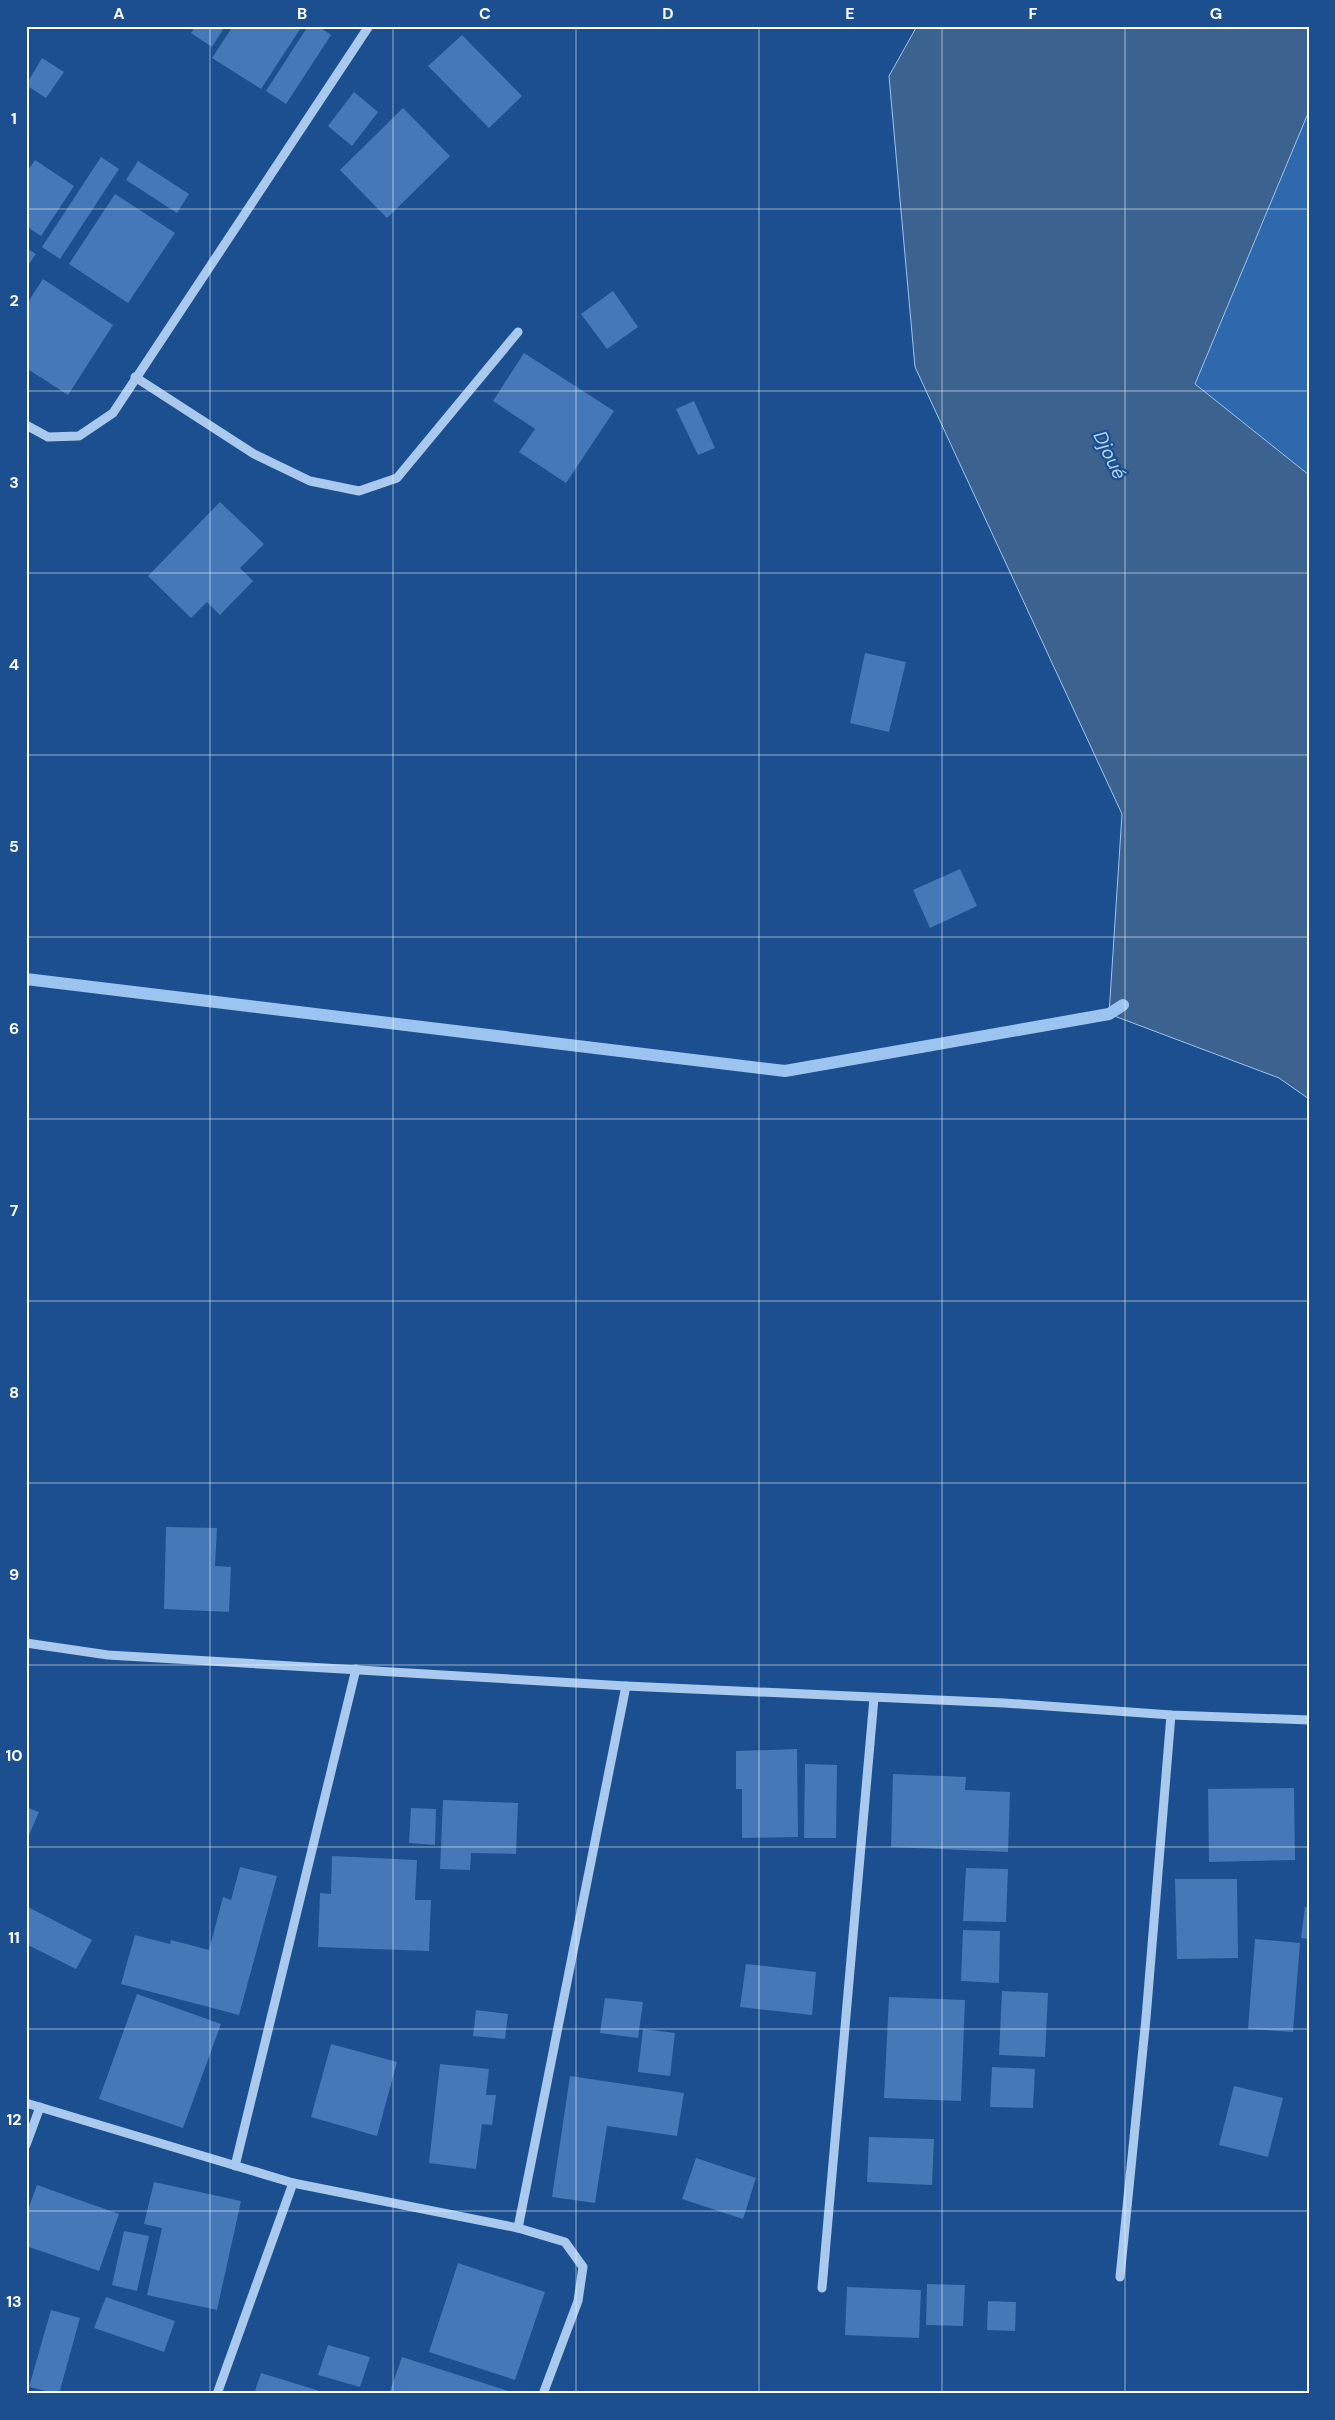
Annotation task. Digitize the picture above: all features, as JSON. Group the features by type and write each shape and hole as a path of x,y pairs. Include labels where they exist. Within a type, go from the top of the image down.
{"street":[{"path":"26,425 48,437 79,436 113,413 135,377 369,26"},
{"path":"135,377 254,454 310,481 359,491 398,478 518,332"},
{"path":"26,1643 108,1656 626,1686 1004,1703 1171,1715 1309,1720"},
{"path":"235,2166 356,1669"},
{"path":"518,2228 626,1686"},
{"path":"822,2288 874,1698"},
{"path":"1120,2277 1146,2018 1171,1715"},
{"path":"26,2103 293,2183 518,2228 565,2242 583,2267 578,2301 543,2394"},
{"path":"26,2145 40,2107"},
{"path":"217,2394 293,2183"}],"shaded area":[{"path":"1309,111 1309,475 1195,384"}],"water":[{"name":"Djoué","path":"917,26 1309,26 1309,111 1195,384 1309,475 1309,1099 1279,1078 1109,1014 1122,814 915,367 889,76"}],"building":[{"path":"196,26 225,26 212,47 191,33"},
{"path":"233,26 302,26 261,89 212,58"},
{"path":"308,26 318,26 331,35 286,104 266,91"},
{"path":"462,35 522,96 489,128 428,66"},
{"path":"42,58 64,72 46,98 26,85"},
{"path":"354,92 378,112 352,146 328,126"},
{"path":"403,108 450,156 387,218 340,170"},
{"path":"101,157 119,169 60,259 42,247"},
{"path":"35,160 74,186 41,236 26,226 26,173"},
{"path":"138,161 189,194 177,213 126,180"},
{"path":"115,194 175,233 128,303 69,264"},
{"path":"26,248 36,254 26,268"},
{"path":"43,279 113,325 68,395 26,368 26,305"},
{"path":"613,291 638,327 607,349 581,314"},
{"path":"524,353 614,411 566,483 519,452 535,429 493,401"},
{"path":"694,401 715,448 698,455 676,409"},
{"path":"220,502 264,544 240,568 253,581 220,615 207,602 191,618 148,576"},
{"path":"865,653 906,662 889,732 850,723"},
{"path":"960,869 977,906 930,928 913,890"},
{"path":"166,1527 217,1528 215,1566 231,1567 229,1612 164,1609"},
{"path":"797,1749 798,1837 742,1838 742,1789 736,1789 736,1751"},
{"path":"805,1764 837,1765 836,1838 804,1838"},
{"path":"893,1774 966,1777 965,1790 1010,1792 1008,1852 891,1847"},
{"path":"1294,1788 1295,1860 1209,1862 1208,1789"},
{"path":"443,1800 518,1803 516,1854 471,1853 470,1870 440,1869"},
{"path":"26,1807 39,1812 26,1842"},
{"path":"411,1808 436,1809 435,1845 409,1843"},
{"path":"332,1856 417,1860 415,1900 431,1900 429,1951 318,1947 320,1893 331,1894"},
{"path":"240,1867 277,1876 239,2015 121,1984 135,1935 170,1944 171,1940 209,1950 223,1897 231,1900"},
{"path":"966,1868 1008,1869 1006,1922 963,1921"},
{"path":"1175,1879 1237,1879 1238,1958 1177,1959"},
{"path":"26,1906 92,1940 76,1969 26,1944"},
{"path":"1305,1907 1309,1908 1309,1939 1301,1938"},
{"path":"963,1930 1000,1931 999,1983 961,1981"},
{"path":"1255,1939 1300,1943 1293,2032 1248,2029"},
{"path":"746,1964 816,1972 812,2015 740,2007"},
{"path":"1002,1991 1048,1993 1045,2057 999,2055"},
{"path":"137,1994 221,2024 183,2128 99,2099"},
{"path":"889,1997 965,2000 961,2101 884,2098"},
{"path":"605,1998 643,2002 638,2038 600,2033"},
{"path":"476,2010 508,2014 505,2039 473,2036"},
{"path":"643,2029 675,2033 670,2076 638,2072"},
{"path":"331,2044 397,2062 377,2136 311,2117"},
{"path":"440,2064 489,2069 486,2095 496,2095 492,2125 482,2124 476,2169 429,2163"},
{"path":"992,2067 1035,2069 1033,2108 990,2107"},
{"path":"570,2076 684,2093 677,2136 607,2126 595,2203 552,2197"},
{"path":"1234,2086 1283,2098 1268,2157 1219,2145"},
{"path":"869,2137 934,2139 932,2185 867,2182"},
{"path":"696,2158 756,2178 743,2219 682,2199"},
{"path":"154,2182 241,2201 217,2310 147,2295 162,2228 144,2224"},
{"path":"37,2185 119,2214 99,2271 26,2246 26,2215"},
{"path":"124,2231 149,2236 137,2291 112,2285"},
{"path":"458,2263 545,2292 515,2380 429,2352"},
{"path":"927,2284 965,2285 963,2326 926,2325"},
{"path":"847,2287 921,2290 919,2338 845,2335"},
{"path":"106,2297 175,2321 164,2352 94,2328"},
{"path":"988,2301 1016,2302 1015,2331 987,2330"},
{"path":"51,2310 80,2318 59,2394 29,2387"},
{"path":"328,2345 370,2357 360,2387 318,2375"},
{"path":"402,2357 515,2393 515,2394 389,2394"},
{"path":"261,2373 323,2392 322,2394 254,2394"}],"waterway":[{"path":"26,979 785,1071 1109,1014 1123,1005"}]}
